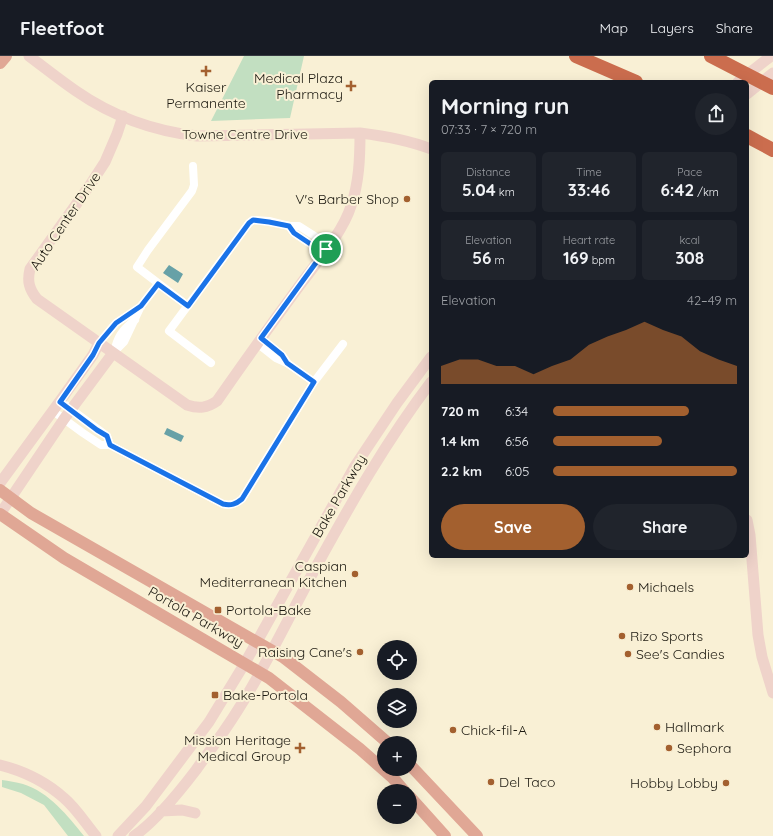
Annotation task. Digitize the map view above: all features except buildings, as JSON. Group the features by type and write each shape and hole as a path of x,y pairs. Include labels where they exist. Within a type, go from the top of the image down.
{"highway":[{"path":"576,56 631,80"},
{"path":"593,56 639,80"},
{"path":"711,56 773,88"},
{"path":"749,137 773,150"}],"main road":[{"path":"0,63 6,56"},
{"name":"Towne Centre Drive","path":"29,56 76,92 101,107 138,123 157,129 197,136 360,134 386,136 429,148"},
{"path":"740,80 770,56"},
{"path":"749,92 773,73"},
{"name":"Auto Center Drive","path":"123,116 105,162 30,269 28,277 29,285 37,299 187,405 202,408 210,406 217,401 324,247 346,218 352,205 358,174 360,134"},
{"path":"0,483 60,402 93,355 99,343"},
{"path":"0,514 64,419 113,353"},
{"name":"Bake Parkway","path":"119,834 146,806 209,722 245,663 355,466 397,403 429,360"},
{"name":"Bake Parkway","path":"134,836 161,812 180,791 225,730 260,672 366,479 408,413 429,385"},
{"path":"366,479 369,462 387,432 397,403"},
{"name":"Portola Parkway","path":"0,490 31,513 296,665 380,736"},
{"name":"Portola Parkway","path":"0,514 64,558 260,672 283,688 360,749 398,784"},
{"path":"749,531 758,635 762,657 773,693"},
{"path":"0,765 22,772 45,784 64,798 96,836"},
{"path":"417,772 477,836"},
{"path":"119,834 143,821 158,805 180,791"},
{"path":"417,805 445,836"},
{"path":"161,812 182,810 195,814"}],"street":[{"path":"188,306 137,267 192,191 193,166"},
{"path":"211,363 169,331 249,223 253,220 289,226 294,233 315,247 324,247"},
{"path":"113,353 124,342 141,306 158,284"},
{"path":"99,343 116,323 141,306"},
{"path":"259,341 282,355 287,363 314,382"},
{"path":"53,411 101,445 110,445 223,504 236,504 242,499 314,382 343,344"},
{"path":"60,402 107,436 110,445"}],"green space":[{"path":"244,56 304,56 290,118 211,121"},
{"path":"2,780 23,784 50,799 65,813 84,836 68,836 44,805 21,793 2,787"}],"water":[{"path":"169,265 183,274 178,283 163,273"},
{"path":"167,428 184,436 181,442 164,434"}],"place":[{"name":"Kaiser Permanente","path":"206,71"},
{"name":"Medical Plaza Pharmacy","path":"351,86"},
{"name":"V's Barber Shop","path":"407,199"},
{"name":"Caspian Mediterranean Kitchen","path":"355,574"},
{"name":"Michaels","path":"630,587"},
{"name":"Portola-Bake","path":"218,610"},
{"name":"Rizo Sports","path":"622,636"},
{"name":"Raising Cane's","path":"360,652"},
{"name":"See's Candies","path":"628,654"},
{"name":"Bake-Portola","path":"215,695"},
{"name":"Hallmark","path":"657,727"},
{"name":"Chick-fil-A","path":"453,730"},
{"name":"Mission Heritage Medical Group","path":"300,748"},
{"name":"Sephora","path":"669,748"},
{"name":"Del Taco","path":"491,782"},
{"name":"Hobby Lobby","path":"726,783"}],"route":[{"path":"253,220 289,226 294,233 315,247 321,246 326,249 261,338 282,355 287,363 314,382 242,499 236,504 223,504 110,445 107,436 60,402 93,355 99,343 116,323 141,306 158,284 188,306 249,223 253,220"}]}
